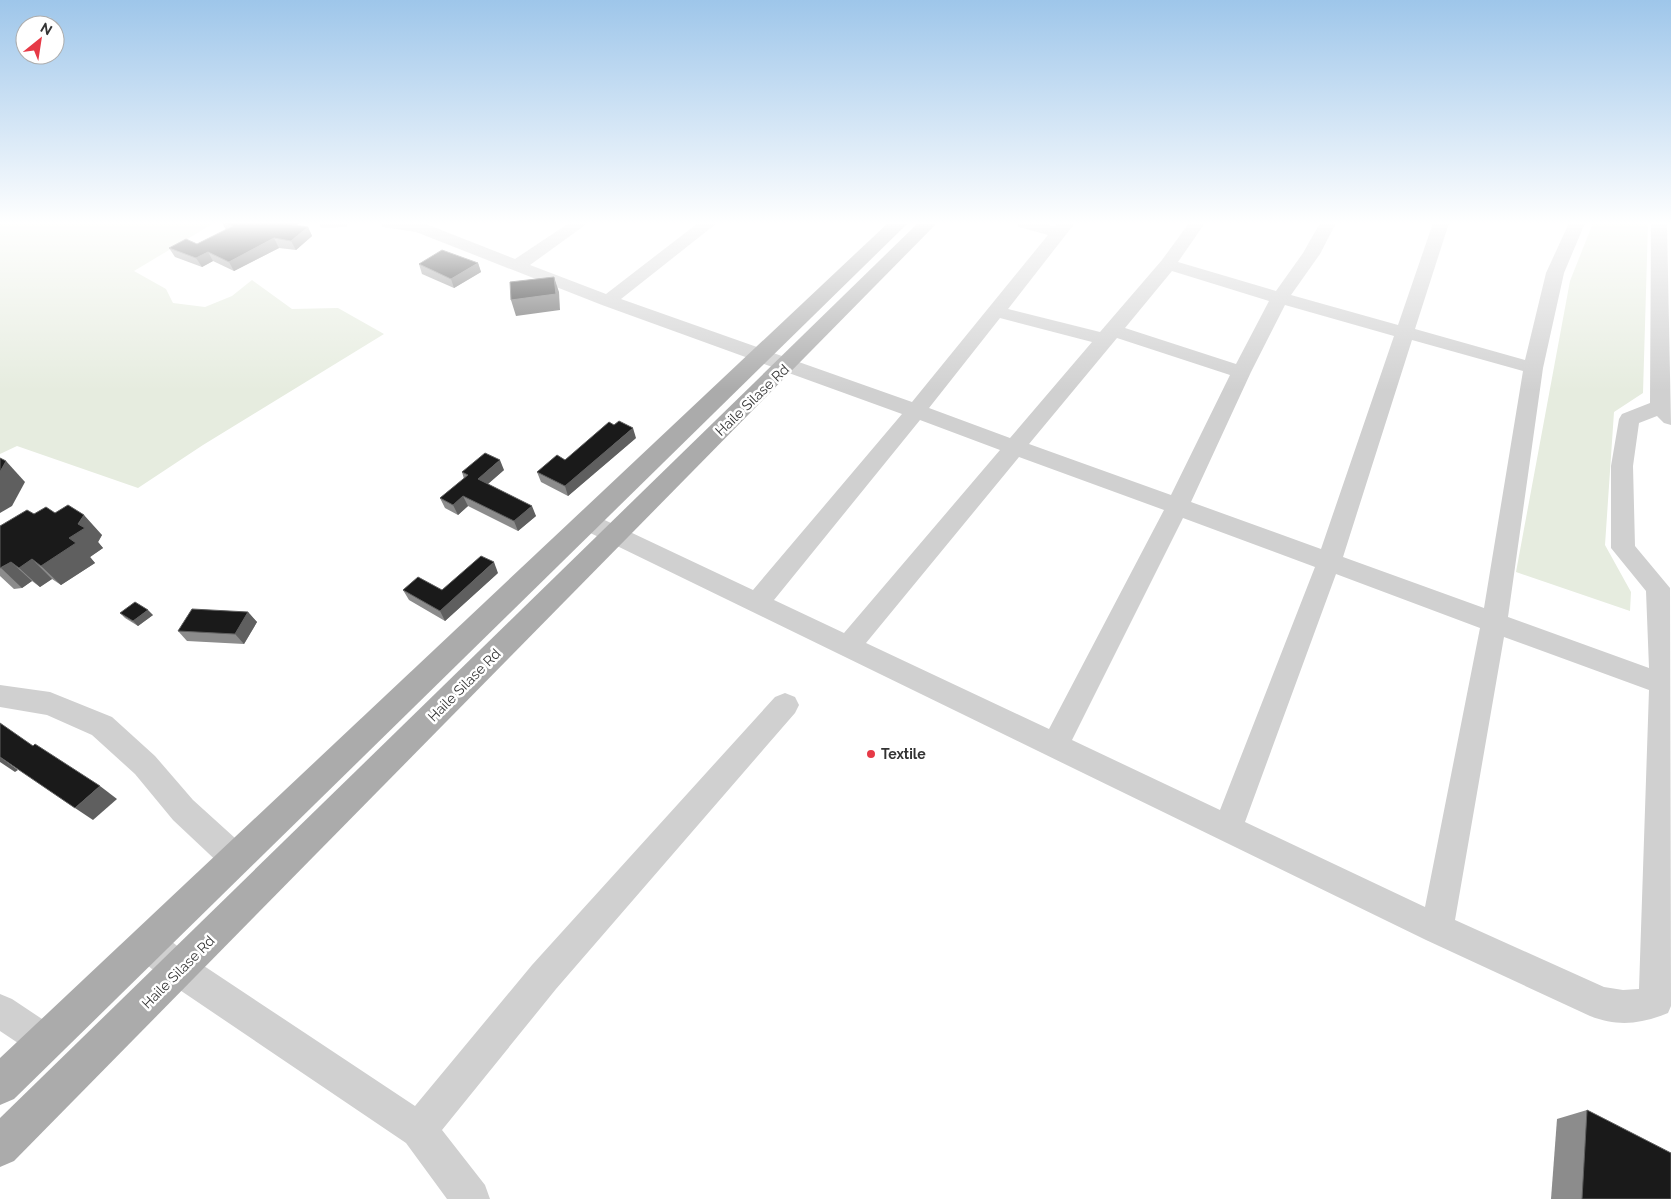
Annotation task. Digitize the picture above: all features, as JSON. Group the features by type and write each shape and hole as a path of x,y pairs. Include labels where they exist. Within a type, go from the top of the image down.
{"main road":[{"name":"Haile Silase Rd","path":"0,1085 840,279"},
{"name":"Haile Silase Rd","path":"0,1147 180,970 614,534 872,279"}],"street":[{"path":"550,279 1663,684"},
{"path":"608,301 637,279"},
{"path":"757,603 1023,279"},
{"path":"848,646 1155,279"},
{"path":"1217,279 1533,368"},
{"path":"1055,746 1178,507 1241,372 1280,298 1293,279"},
{"path":"1228,828 1329,562 1422,279"},
{"path":"1437,929 1494,623 1533,368 1554,279"},
{"path":"586,521 1437,929 1602,1004 1621,1008 1663,1006 1663,684 1665,586 1622,548 1624,436 1629,420 1666,413 1661,279"},
{"path":"997,312 1108,334 1241,372"},
{"path":"0,696 50,704 102,726 145,765 183,810 235,858"},
{"path":"419,1130 544,977 785,705"},
{"path":"148,944 180,970 419,1130 471,1199"},
{"path":"0,1012 46,1041"}],"shaded area":[{"path":"0,279 148,279 166,289 173,303 205,307 232,296 252,280 292,309 338,308 384,334 203,445 138,488 17,446 0,454"},
{"path":"1571,279 1646,279 1643,393 1614,412 1605,545 1631,592 1630,611 1516,572"}],"building":[{"path":"554,279 556,294 511,300 510,282"},
{"path":"619,421 633,428 565,486 537,472 557,455 565,460 609,422 614,425"},
{"path":"485,453 500,460 478,479 532,506 514,521 463,496 453,505 440,498 468,475 462,472"},
{"path":"0,458 6,461 0,472"},
{"path":"68,505 84,515 78,524 85,528 69,538 76,543 41,566 32,559 19,568 11,562 0,568 0,526 27,510 34,514 46,507 55,513"},
{"path":"481,556 494,562 440,611 403,590 418,577 442,590"},
{"path":"135,602 148,610 133,621 120,613"},
{"path":"192,609 248,612 235,634 178,631"},
{"path":"0,723 33,746 35,744 100,786 75,808 0,757"},
{"path":"1587,1110 1671,1153 1671,1199 1582,1199"}],"place":[{"name":"Textile","path":"871,754"}]}
